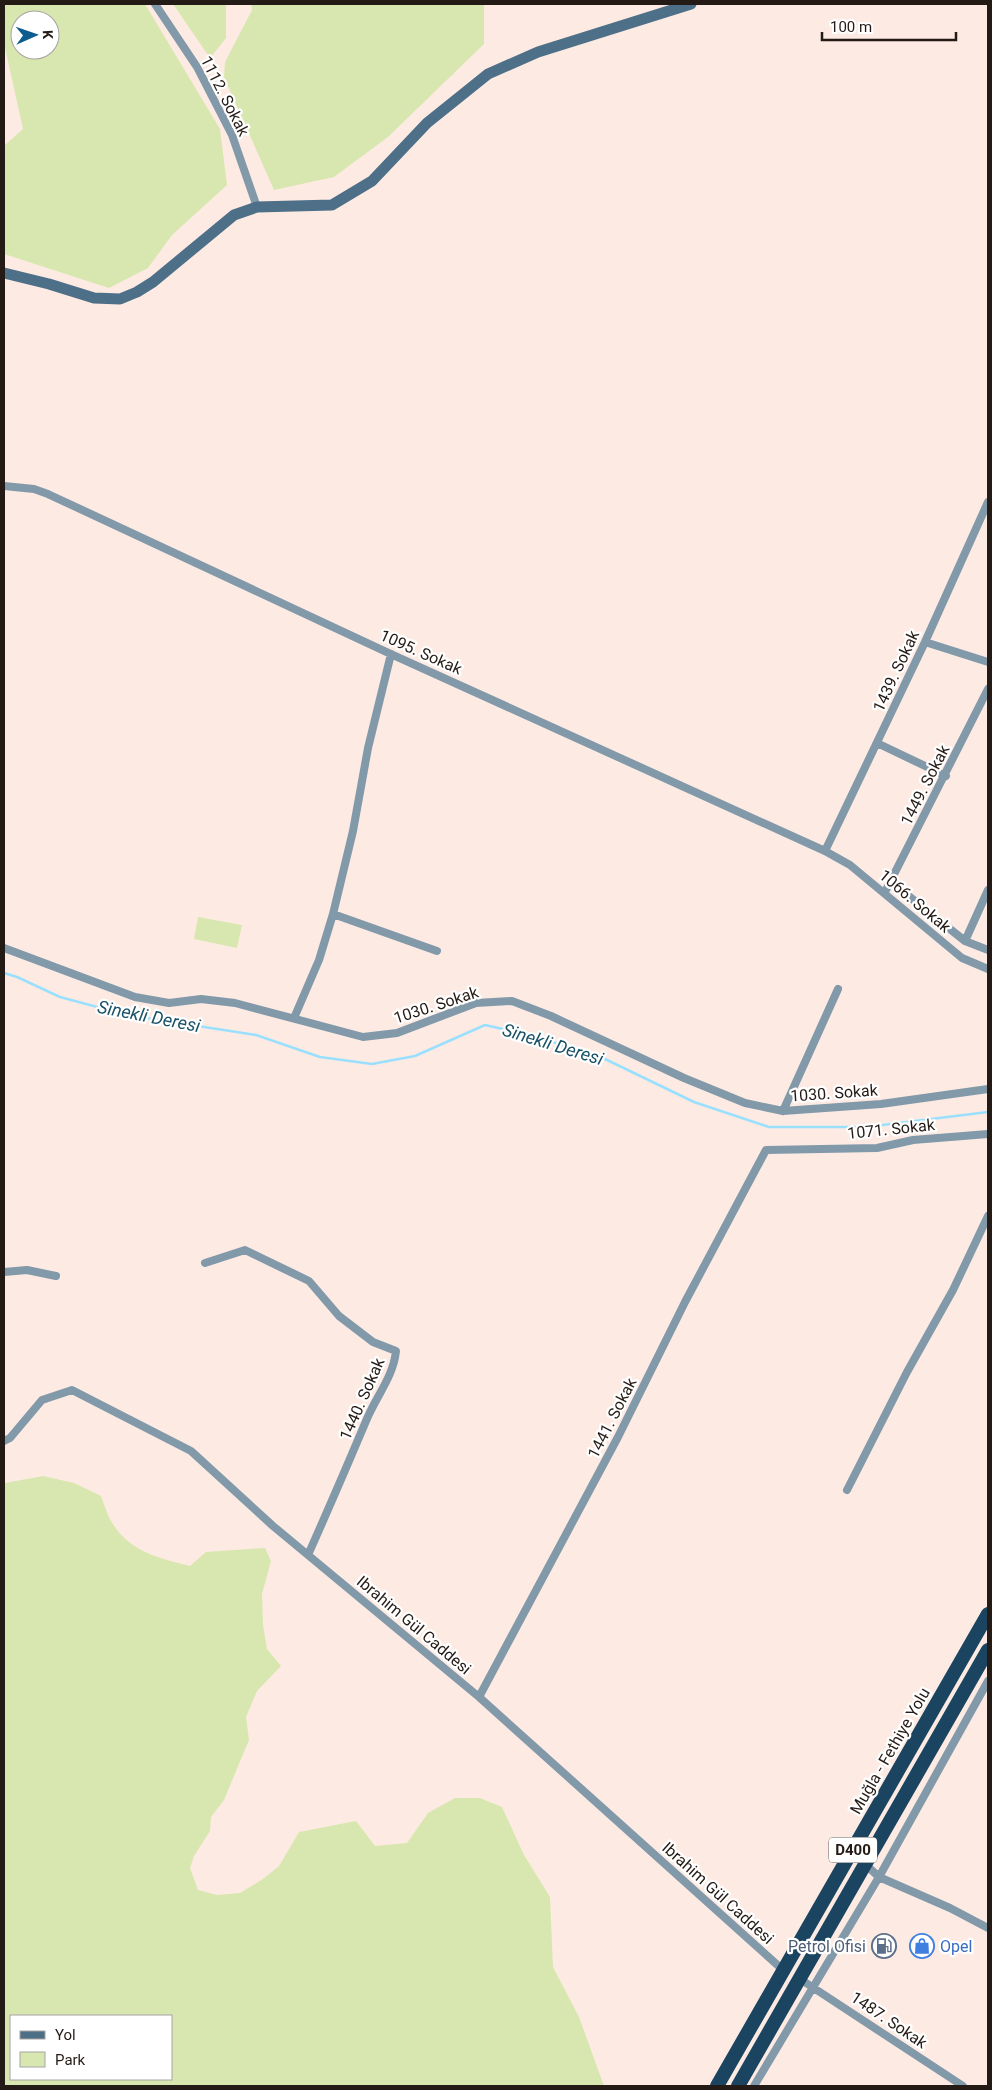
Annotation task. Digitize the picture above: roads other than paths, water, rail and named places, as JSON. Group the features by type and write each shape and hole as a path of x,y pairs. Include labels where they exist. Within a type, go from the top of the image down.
{"highway":[{"name":"Muğla - Fethiye Yolu","path":"717,2086 988,1614"},
{"name":"D400","path":"738,2086 988,1650"}],"main road":[{"path":"4,273 94,298 120,299 137,292 153,282 234,215 258,207 332,205 372,181 427,123 488,74 538,52 691,4"}],"street":[{"name":"1112. Sokak","path":"155,4 197,67 232,135 258,207"},
{"name":"1095. Sokak","path":"4,486 34,489 48,494 391,654 825,851"},
{"name":"1439. Sokak","path":"825,851 986,512 988,502"},
{"path":"925,642 988,662"},
{"path":"294,1018 319,960 333,914 353,831 368,748 391,654"},
{"name":"1449. Sokak","path":"885,892 946,776 988,689"},
{"path":"877,743 946,776"},
{"name":"1066. Sokak","path":"825,851 850,865 885,892 962,958 988,969"},
{"path":"891,882 965,941 988,950"},
{"path":"965,941 988,890"},
{"path":"333,914 437,951"},
{"name":"1030. Sokak","path":"4,948 135,997 169,1004 201,998 235,1003 363,1037 397,1033 476,1003 512,1001 551,1016 684,1078 745,1103 783,1111 881,1104 988,1088"},
{"path":"783,1111 838,989"},
{"name":"1071. Sokak","path":"766,1150 877,1148 914,1140 988,1134"},
{"name":"1441. Sokak","path":"479,1697 614,1446 685,1302 766,1150"},
{"path":"846,1490 907,1372 953,1290 988,1216"},
{"name":"1440. Sokak","path":"206,1263 245,1250 309,1281 339,1316 373,1342 396,1351 394,1366 367,1419 308,1554"},
{"path":"4,1272 28,1270 56,1276"},
{"name":"Ibrahim Gül Caddesi","path":"4,1441 10,1438 42,1400 72,1390 191,1451 273,1526 479,1697 783,1970"},
{"path":"754,2086 879,1877 988,1682"},
{"path":"865,1864 879,1877 950,1908 988,1928"},
{"name":"1487. Sokak","path":"800,1978 963,2086"}],"waterway":[{"name":"Sinekli Deresi","path":"4,973 60,997 127,1015 256,1035 320,1057 372,1064 415,1056 485,1025 534,1036 605,1059 694,1102 769,1127 866,1127 988,1112"}],"place":[{"name":"Petrol Ofisi","path":"884,1946"},
{"name":"Opel","path":"922,1946"}]}
